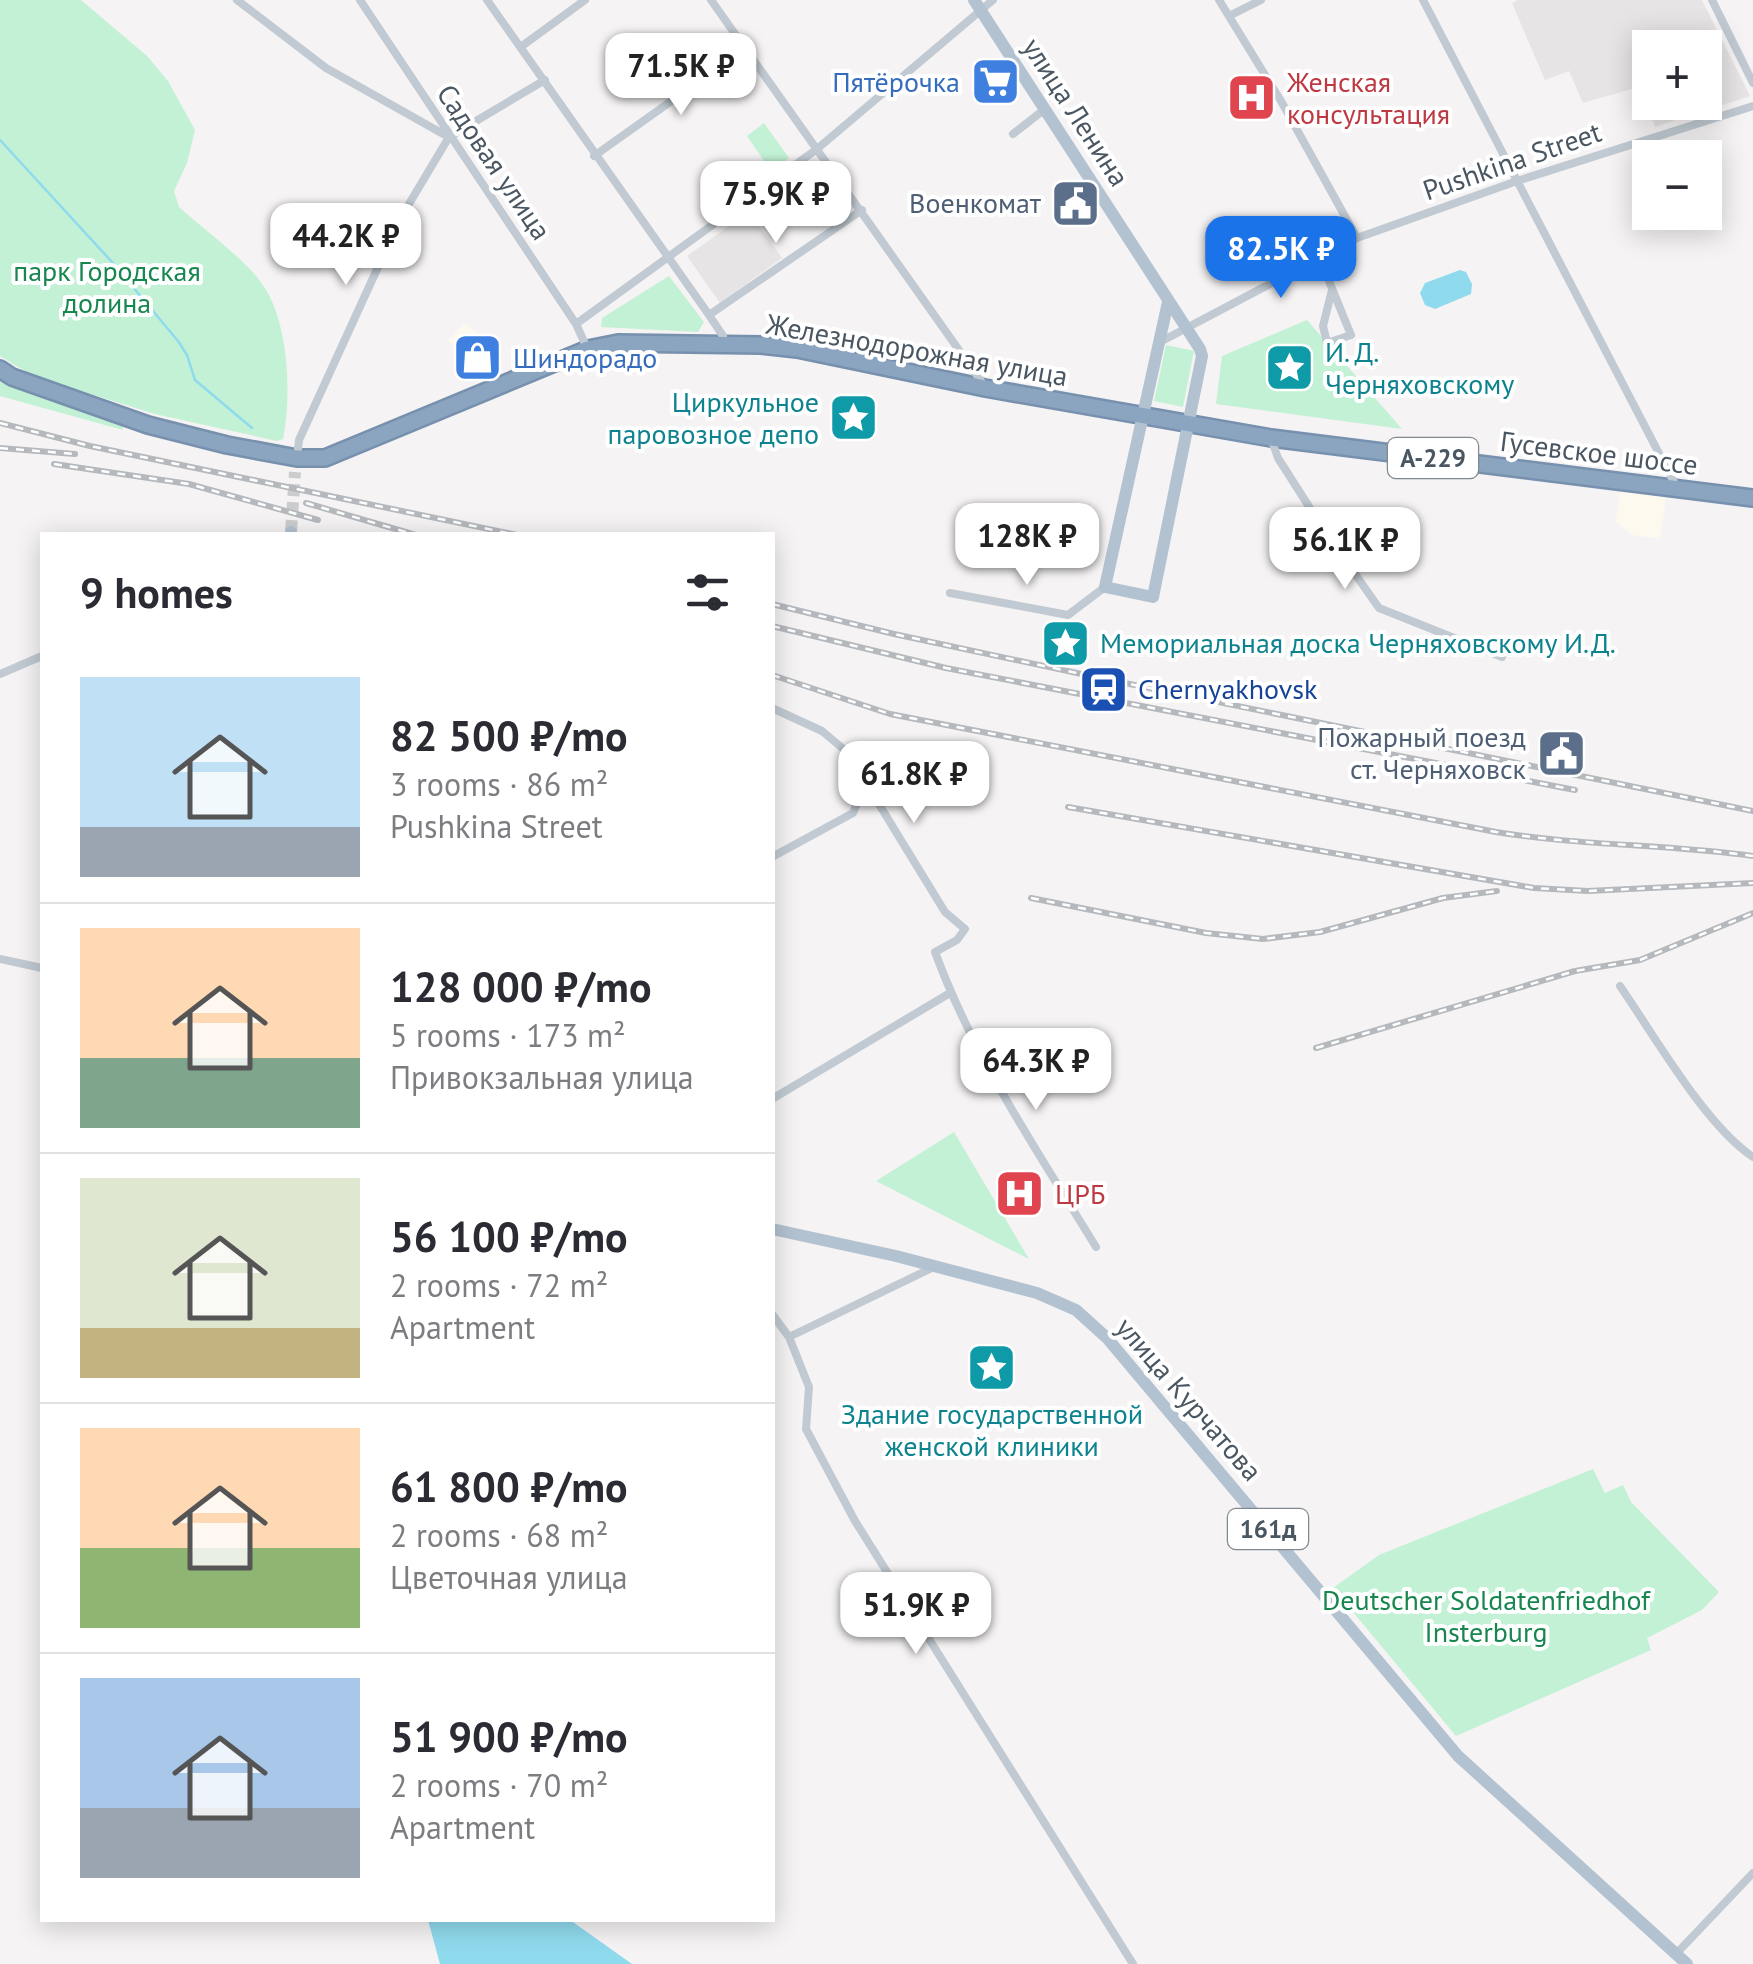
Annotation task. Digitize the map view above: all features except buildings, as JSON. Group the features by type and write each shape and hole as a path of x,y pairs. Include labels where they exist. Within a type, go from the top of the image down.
{"highway":[{"name":"Железнодорожная улица","path":"0,368 12,378 148,424 296,465 344,452 448,404 588,349 618,343 796,349 1141,416"},
{"name":"Гусевское шоссе","path":"1141,416 1271,438 1753,498"}],"main road":[{"name":"улица Ленина","path":"977,4 1200,349 1202,363 1153,597 1105,587"},
{"path":"1105,587 1168,302"},
{"name":"улица Курчатова","path":"775,1230 1037,1293 1076,1310 1107,1338 1458,1756 1688,1964"}],"street":[{"path":"237,0 326,68 449,137"},
{"name":"Садовая улица","path":"360,0 576,324 588,349"},
{"path":"486,0 709,315 724,344"},
{"path":"522,46 585,0"},
{"path":"712,0 985,388"},
{"path":"576,324 818,150 977,4 993,0"},
{"path":"1218,0 1281,100 1357,238"},
{"path":"1228,16 1261,0"},
{"path":"1423,0 1677,489"},
{"path":"1712,0 1753,83"},
{"path":"594,156 746,48"},
{"path":"296,465 299,440 353,317 400,219 449,137 545,80"},
{"name":"Pushkina Street","path":"1158,344 1357,238 1517,181 1753,106"},
{"path":"1013,134 1044,110"},
{"path":"709,315 862,210"},
{"path":"1320,259 1350,334 1327,343 1322,326 1332,290"},
{"path":"1271,438 1278,458 1379,608 1502,657"},
{"path":"950,593 1068,615 1105,587"},
{"path":"0,674 40,657"},
{"path":"775,709 822,730 847,752 945,912 966,929 957,940 935,952 950,993 997,1086 1096,1248"},
{"path":"775,854 853,813 865,784"},
{"path":"0,959 40,968"},
{"path":"1620,986 1717,1124 1753,1158"},
{"path":"775,1097 950,993"},
{"path":"789,1337 934,1266"},
{"path":"775,1318 789,1337 809,1387 806,1429 854,1521 1133,1964"},
{"path":"1676,1954 1753,1874"}],"shaded area":[{"path":"1518,0 1702,0 1717,30 1632,30 1632,89 1583,103 1569,71 1545,80 1512,3"},
{"path":"1722,40 1750,96 1722,105"},
{"path":"1653,120 1676,120 1655,127"},
{"path":"749,212 782,258 720,303 687,256"},
{"path":"465,323 496,349 503,364 481,373 448,341"},
{"path":"1620,492 1666,497 1660,539 1632,535 1616,522"}],"green space":[{"name":"парк Городская долина","path":"0,0 81,0 147,56 168,81 195,130 187,163 174,191 179,207 252,271 277,315 286,357 283,439 277,441 155,414 33,376 0,356"},
{"path":"764,123 789,158 771,171 747,136"},
{"path":"669,276 704,322 698,332 601,327 602,318"},
{"path":"1307,320 1402,429 1216,404 1222,356"},
{"path":"1166,345 1194,351 1183,407 1154,401"},
{"path":"0,379 122,422 123,430 0,396"},
{"path":"954,1132 1029,1259 876,1181"},
{"name":"Deutscher Soldatenfriedhof Insterburg","path":"1593,1469 1605,1493 1623,1485 1631,1502 1719,1592 1702,1610 1647,1638 1651,1650 1456,1736 1333,1588 1379,1555"}],"water":[{"path":"1460,270 1466,272 1472,284 1471,294 1435,309 1425,305 1420,293 1425,283"},
{"path":"429,1922 573,1922 632,1964 440,1964"}],"waterway":[{"path":"0,140 178,341 195,380 252,428"}],"tunnel":[{"path":"291,532 295,472"}],"railway":[{"path":"0,423 90,446 503,532"},
{"path":"0,448 75,454"},
{"path":"54,464 189,484 318,520"},
{"path":"306,503 406,532"},
{"path":"775,605 1105,679 1753,811"},
{"path":"775,627 946,668 1575,790"},
{"path":"775,676 890,714 1496,832 1753,856"},
{"path":"1068,807 1534,888 1588,891 1753,883"},
{"path":"1031,898 1206,933 1263,939 1320,932 1443,898 1497,891"},
{"path":"1316,1048 1575,971 1640,960 1753,913"}],"place":[{"name":"Пятёрочка","path":"995,82"},
{"name":"Женская консультация","path":"1252,98"},
{"name":"Военкомат","path":"1076,203"},
{"name":"Шиндорадо","path":"478,358"},
{"name":"И. Д. Черняховскому","path":"1290,368"},
{"name":"Циркульное паровозное депо","path":"854,418"},
{"name":"Мемориальная доска Черняховскому И.Д.","path":"1065,643"},
{"name":"Chernyakhovsk","path":"1103,689"},
{"name":"Пожарный поезд ст. Черняховск","path":"1561,753"},
{"name":"ЦРБ","path":"1020,1194"},
{"name":"Здание государственной женской клиники","path":"992,1367"}]}
